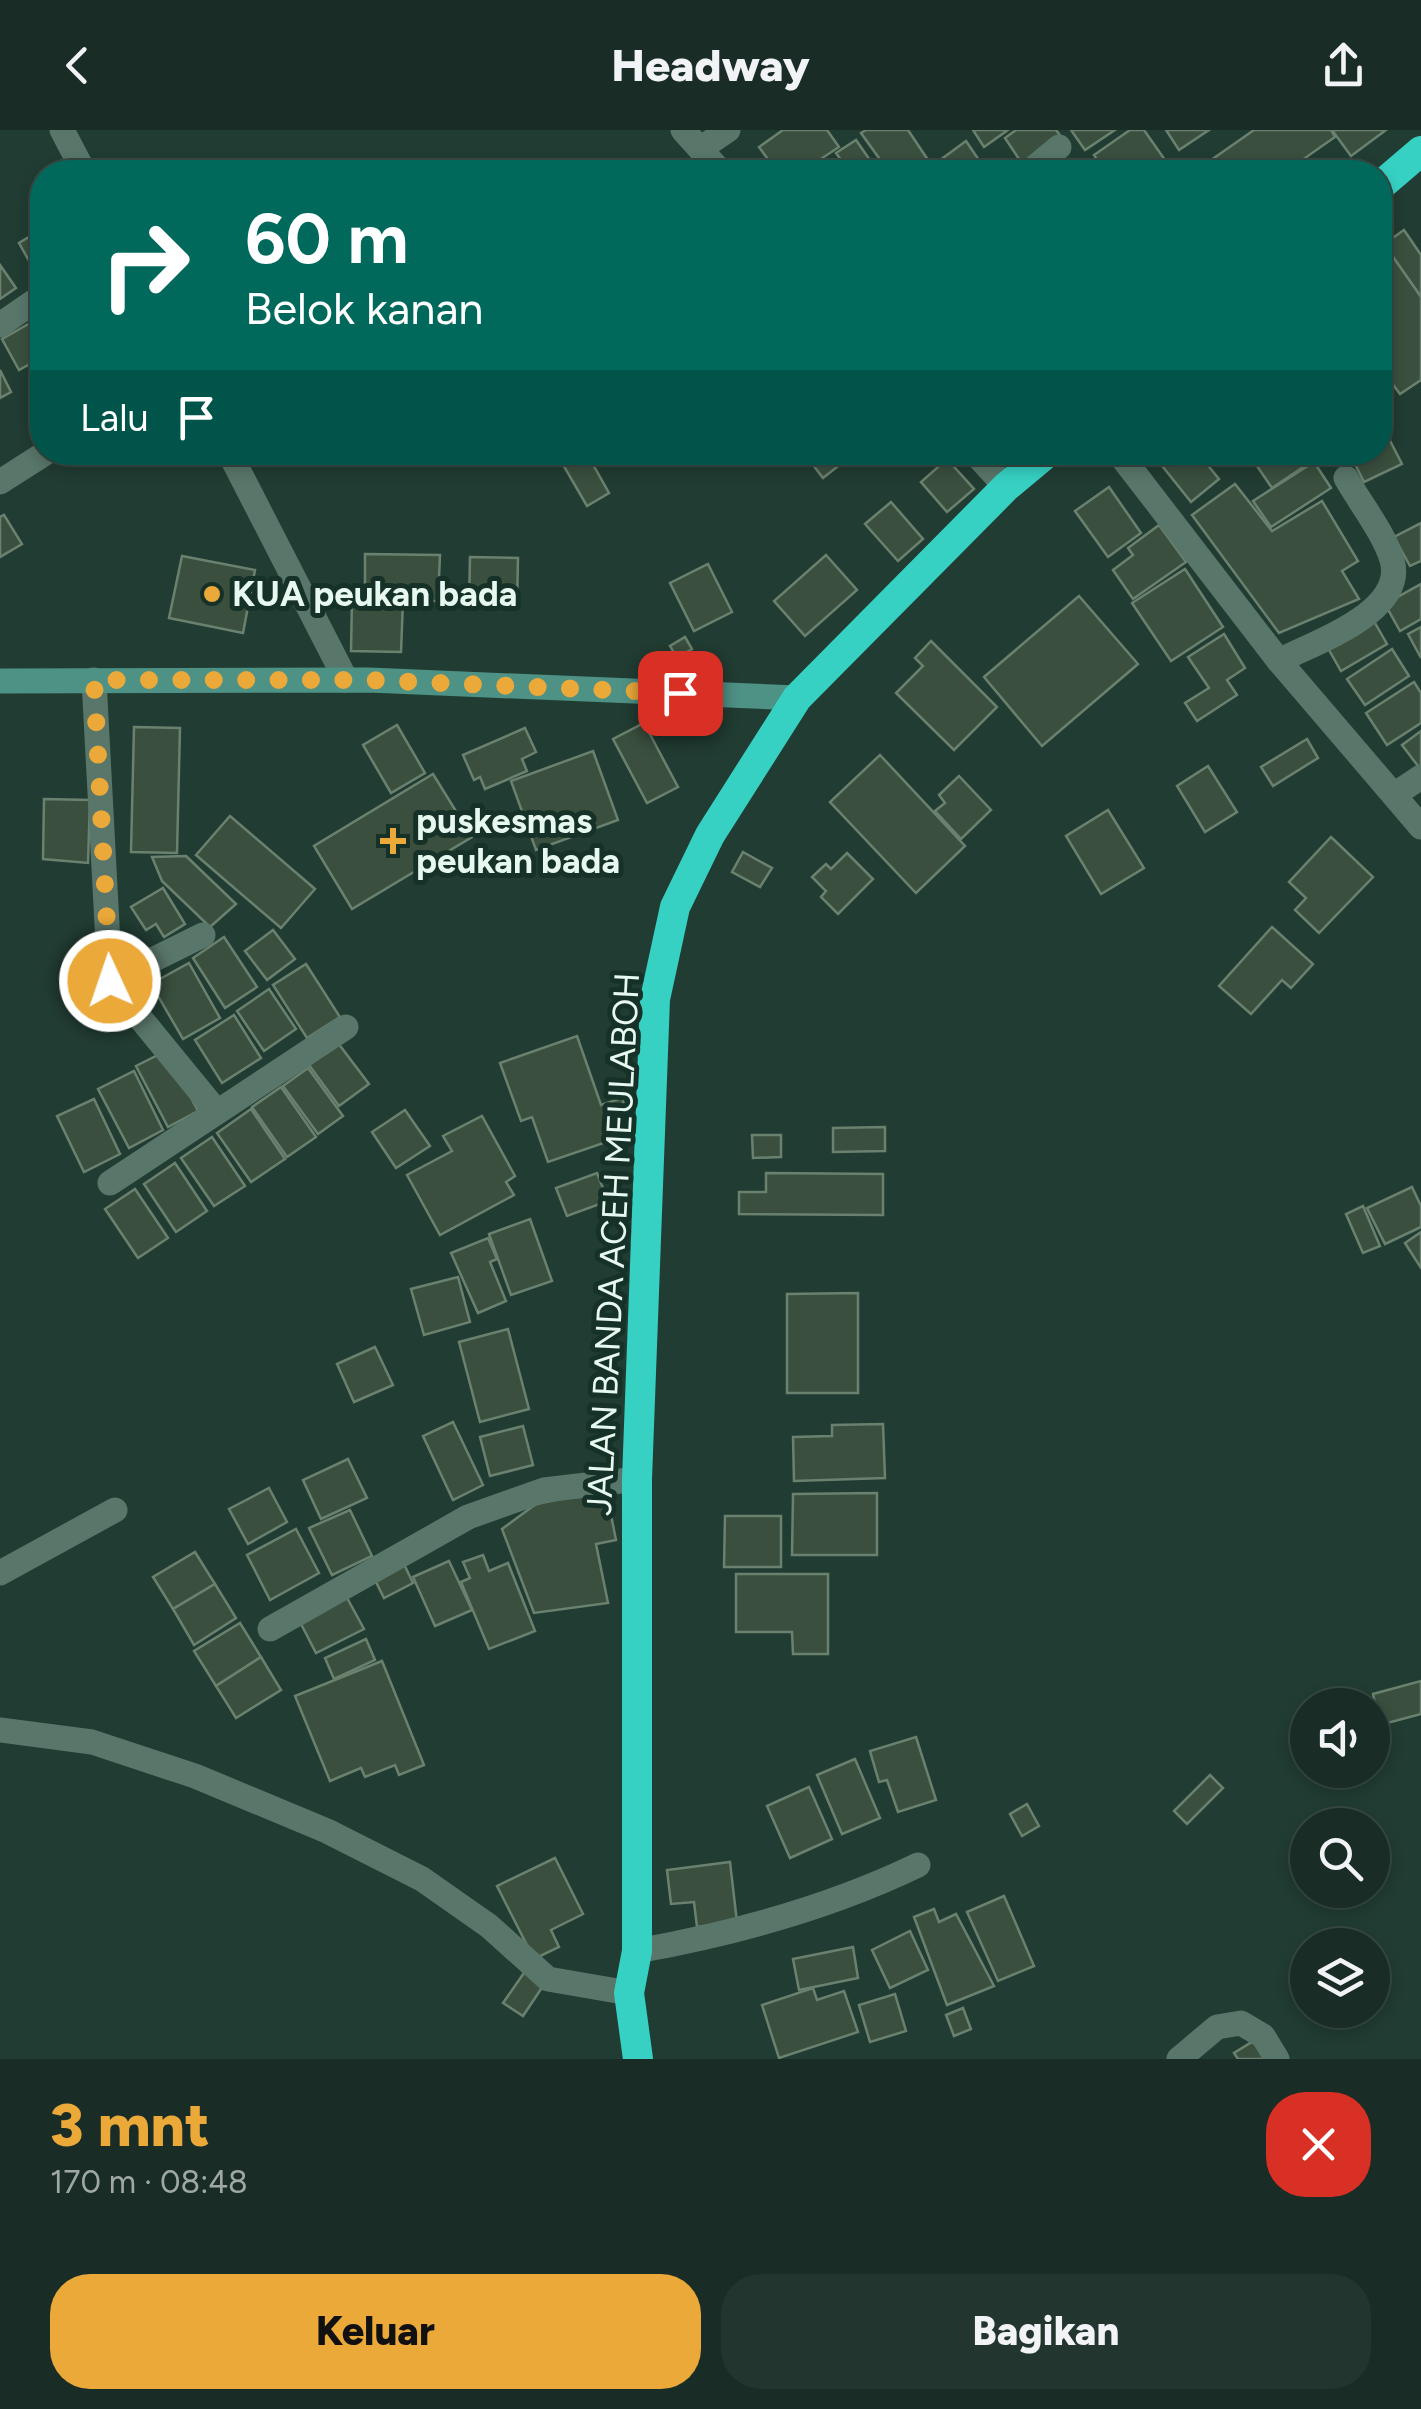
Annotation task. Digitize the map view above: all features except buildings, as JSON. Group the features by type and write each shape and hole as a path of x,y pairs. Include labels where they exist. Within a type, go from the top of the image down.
{"highway":[{"path":"1392,176 1421,152"},
{"name":"JALAN BANDA ACEH MEULABOH","path":"638,2059 629,1993 637,1952 637,1479 656,999 674,907 710,835 796,698 1032,465"}],"street":[{"path":"62,130 78,160"},
{"path":"710,160 692,140 728,130"},
{"path":"1043,160 1059,147"},
{"path":"0,325 30,304"},
{"path":"0,482 30,463"},
{"path":"235,465 346,680"},
{"path":"986,465 1006,487"},
{"path":"1128,465 1279,661 1421,827"},
{"path":"1279,661 1376,610 1391,588 1392,562 1346,478"},
{"path":"94,680 110,981 218,1112"},
{"path":"0,681 346,680 796,698"},
{"path":"1394,795 1421,777"},
{"path":"110,981 203,934"},
{"path":"110,1183 346,1027"},
{"path":"270,1629 468,1517 544,1490 637,1479"},
{"path":"0,1573 115,1510"},
{"path":"1,1728 92,1742 195,1776 328,1831 422,1880 489,1926 548,1979 629,1993"},
{"path":"637,1952 694,1941 866,1890 918,1865"},
{"path":"1179,2059 1217,2028 1241,2023 1263,2036 1277,2059"}],"place":[{"name":"KUA peukan bada","path":"212,594"},
{"name":"puskesmas peukan bada","path":"393,841"}],"route":[{"path":"110,981 94,680 369,680 680,693"}]}
